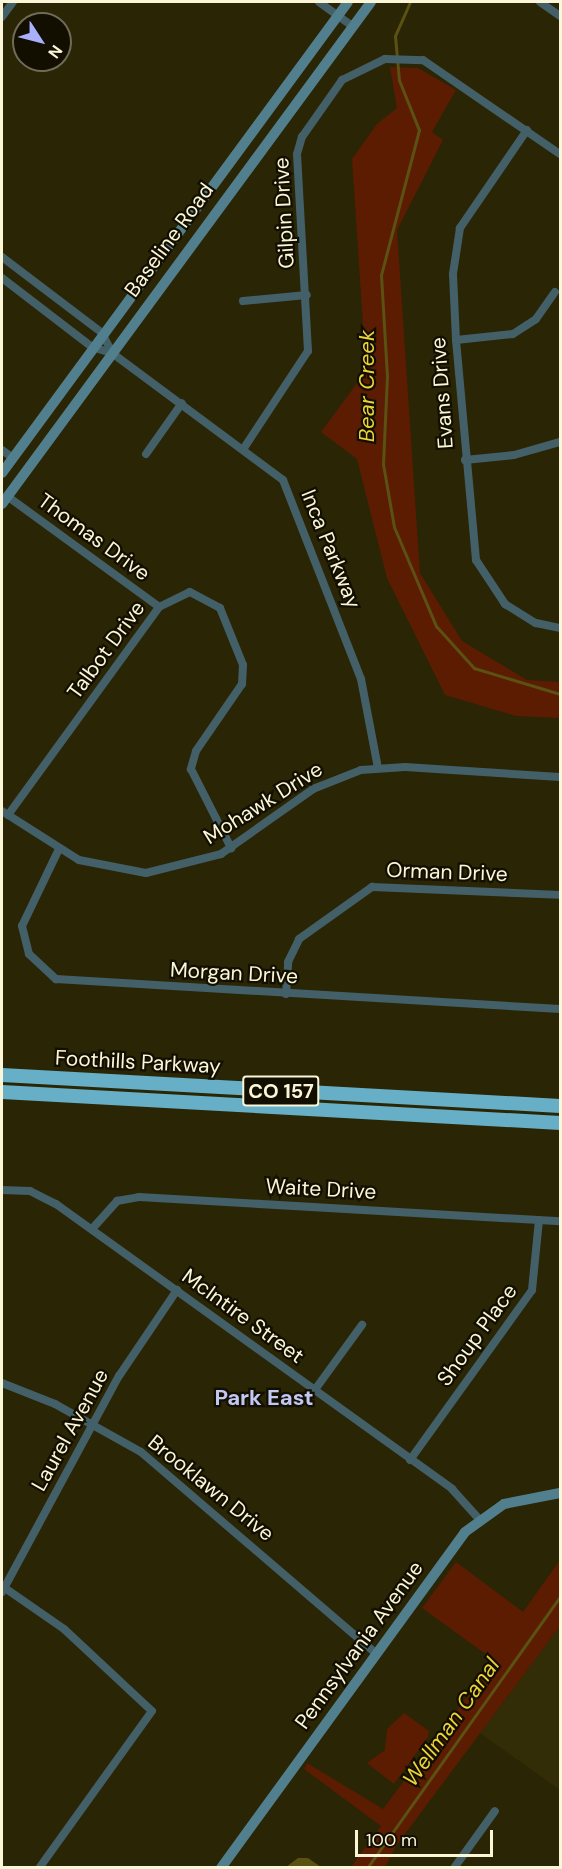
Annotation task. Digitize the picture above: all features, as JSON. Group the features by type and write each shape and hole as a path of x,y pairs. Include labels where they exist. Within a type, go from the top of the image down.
{"highway":[{"name":"Foothills Parkway","path":"2,1075 561,1107"},
{"name":"Foothills Parkway","path":"2,1092 561,1123"}],"main road":[{"name":"Baseline Road","path":"2,473 102,333 348,2"},
{"name":"Baseline Road","path":"4,500 371,2"},
{"name":"Pennsylvania Avenue","path":"221,1868 478,1518 517,1499 561,1493"}],"street":[{"path":"2,17 13,2"},
{"path":"319,2 352,26"},
{"path":"540,2 561,16"},
{"name":"Gilpin Drive","path":"244,448 303,364 310,338 296,162 302,137 342,80 369,63 394,58 404,58 440,67 561,154"},
{"name":"Evans Drive","path":"527,130 460,228 453,274 456,340 471,543 483,576 520,615 561,628"},
{"name":"Inca Parkway","path":"2,257 102,333 112,353"},
{"name":"Inca Parkway","path":"2,278 92,347 112,353 272,469 294,499 362,679 378,768"},
{"path":"456,340 513,334 536,319 555,292"},
{"path":"243,302 307,295"},
{"path":"146,454 182,403"},
{"path":"465,459 514,455 561,442"},
{"path":"2,450 13,458"},
{"name":"Thomas Drive","path":"4,500 159,607"},
{"name":"Talbot Drive","path":"5,813 159,607 179,593 213,600 243,665 242,684 187,768 231,848"},
{"name":"Mohawk Drive","path":"5,813 58,851 100,868 146,873 199,863 231,848 313,789 378,768 561,777"},
{"name":"Morgan Drive","path":"58,851 22,926 28,954 45,973 69,982 561,1009"},
{"name":"Orman Drive","path":"286,994 288,962 298,939 372,887 561,895"},
{"name":"McIntire Street","path":"2,1190 42,1195 92,1229 452,1489 478,1518"},
{"name":"Waite Drive","path":"92,1229 117,1201 139,1197 561,1221"},
{"name":"Shoup Place","path":"410,1460 532,1290 539,1220"},
{"name":"Laurel Avenue","path":"2,1588 93,1423 177,1290"},
{"path":"314,1391 362,1325"},
{"name":"Brooklawn Drive","path":"2,1383 93,1423 186,1485 377,1654"},
{"path":"2,1588 64,1629 152,1711 39,1868"},
{"path":"454,1868 495,1811"}],"shaded area":[{"path":"390,67 418,68 456,90 432,132 443,140 397,230 420,573 462,641 527,680 560,682 560,718 516,716 445,695 387,578 357,459 321,432 366,371 352,159 377,124 397,108"},
{"path":"560,1560 560,1626 396,1846 385,1867 351,1867 381,1826 304,1769 307,1763 383,1809 494,1660 422,1608 456,1562 523,1612"},
{"path":"560,1626 560,1790 480,1733"},
{"path":"404,1713 429,1731 428,1737 394,1784 367,1763 385,1750 387,1729"},
{"path":"298,1858 308,1858 321,1867 286,1867"}],"waterway":[{"name":"Bear Creek","path":"410,2 395,36 399,80 419,130 381,275 387,376 383,464 394,527 436,626 474,668 560,694"},
{"name":"Wellman Canal","path":"367,1868 560,1596"}],"district":[{"name":"Park East","path":"264,1398"}]}
